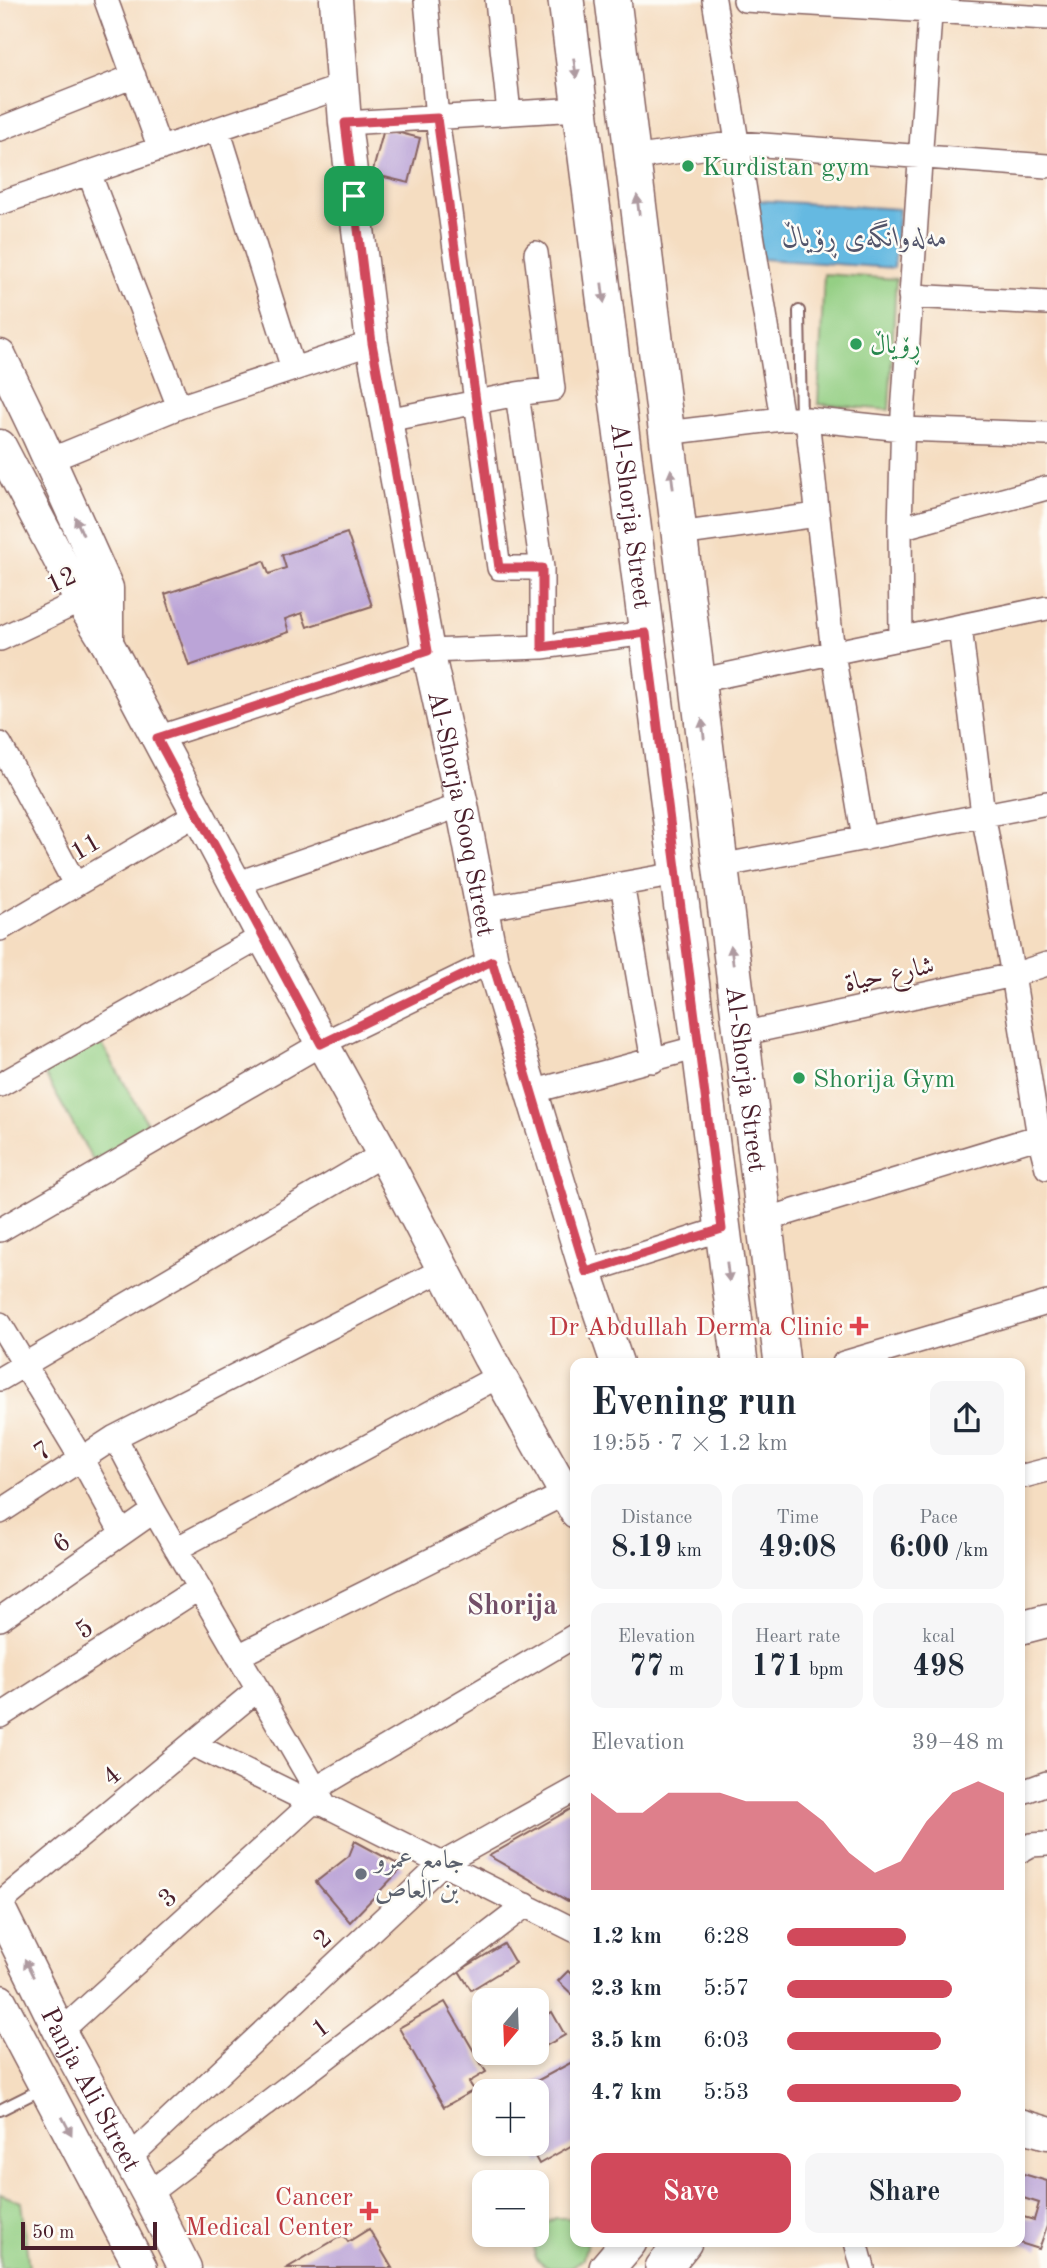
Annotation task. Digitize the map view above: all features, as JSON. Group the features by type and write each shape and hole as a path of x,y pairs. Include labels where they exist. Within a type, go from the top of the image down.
{"main road":[{"name":"Al-Shorja Street","path":"566,0 739,1358"},
{"name":"Al-Shorja Street","path":"613,0 781,1358"},
{"path":"663,2268 680,2247"}],"street":[{"path":"106,0 160,149"},
{"name":"Al-Shorja Sooq Street","path":"336,0 341,87 372,343 428,651 462,805 492,961 586,1272 615,1358"},
{"path":"426,0 437,118 499,568 542,568"},
{"path":"497,0 509,113"},
{"path":"714,0 737,144 817,515 833,653 864,839"},
{"path":"745,0 931,6 1047,18"},
{"path":"901,639 902,429 931,6"},
{"path":"0,129 134,76"},
{"path":"0,203 341,87"},
{"path":"345,123 580,109"},
{"path":"218,129 293,369"},
{"path":"632,158 737,144 1047,166"},
{"path":"89,173 180,407"},
{"path":"387,420 553,389 536,253"},
{"path":"910,296 1047,303"},
{"path":"94,595 1,451 44,448 180,407 372,343"},
{"path":"0,356 44,448 94,595 107,643 321,1044 383,1154 499,1376 570,1501"},
{"path":"517,394 542,568 542,647"},
{"path":"666,433 796,419 902,429 1047,434"},
{"path":"900,528 1047,488"},
{"path":"679,534 817,515"},
{"name":"12","path":"0,639 94,595"},
{"path":"697,681 1047,608"},
{"path":"960,626 983,814 1047,1168"},
{"path":"157,738 428,651 542,647 646,633"},
{"path":"0,744 75,884"},
{"path":"720,866 1047,803"},
{"path":"235,884 462,805"},
{"name":"11","path":"0,929 198,813"},
{"path":"482,909 677,874"},
{"path":"622,884 653,1061"},
{"path":"0,1085 263,936"},
{"path":"0,1230 321,1044 492,961"},
{"name":"شارع حياة","path":"741,1034 1013,975 1047,964"},
{"path":"531,1092 699,1047"},
{"path":"765,1220 1043,1135"},
{"path":"0,1379 383,1154"},
{"path":"586,1272 722,1229"},
{"name":"7","path":"0,1512 116,1437 444,1269"},
{"path":"861,1358 1047,1303"},
{"path":"0,1324 81,1458 122,1533"},
{"path":"176,1549 499,1376"},
{"path":"116,1437 154,1511 258,1689 318,1799"},
{"path":"1025,1476 1047,1470"},
{"path":"238,1656 570,1503"},
{"name":"6","path":"0,1619 154,1511"},
{"name":"5","path":"0,1716 199,1588"},
{"path":"1025,1627 1047,1620"},
{"name":"3","path":"60,2032 318,1799 570,1639"},
{"name":"4","path":"0,1903 258,1689"},
{"path":"192,1744 318,1799 570,1928"},
{"path":"1025,1791 1047,1783"},
{"name":"2","path":"128,2159 443,1863 570,1792"},
{"path":"1025,1848 1047,1844"},
{"name":"1","path":"148,2194 526,1905"},
{"name":"Panja Ali Street","path":"0,1910 60,2032 185,2268"},
{"name":"Panja Ali Street","path":"0,2001 141,2268"},
{"path":"1025,2126 1047,2133"},
{"path":"857,2247 863,2268"}],"lane":[{"path":"796,419 799,311"},
{"path":"0,2110 46,2087"}],"green space":[{"name":"ڕۆیاڵ","path":"824,274 896,279 889,410 818,404"},
{"path":"100,1041 153,1133 95,1164 43,1071"},
{"path":"0,2194 21,2202 29,2268 0,2268"},
{"path":"556,2218 570,2220 570,2247 586,2247 583,2258 571,2268 547,2267 539,2262 534,2248 549,2247 549,2222"}],"water":[{"name":"مەلەوانگەی ڕۆیاڵ","path":"752,200 899,209 894,268 762,259"}],"building":[{"path":"384,129 420,138 409,183 372,174"},
{"path":"347,533 372,606 307,627 302,613 285,619 289,632 189,666 165,594 264,561 269,574 286,568 282,555"},
{"path":"570,1809 568,1901 489,1856"},
{"name":"جامع عمرو بن العاص","path":"355,1841 403,1867 350,1922 316,1882 349,1856"},
{"path":"504,1944 515,1963 471,1990 459,1971"},
{"path":"568,1971 570,1992 558,1981"},
{"path":"445,2002 472,2048 472,2065 482,2065 486,2072 469,2082 472,2091 444,2107 399,2028"},
{"path":"552,2012 565,2035 550,2043"},
{"path":"570,2063 570,2146 539,2164 535,2156 549,2156 549,2079 540,2079"},
{"path":"1025,2174 1047,2181 1047,2226 1039,2249 1025,2245 1025,2217 1034,2220 1039,2203 1025,2199"},
{"path":"369,2229 392,2268 287,2268 343,2235 348,2242"}],"place":[{"name":"Kurdistan gym","path":"688,166"},
{"name":"ڕۆیاڵ","path":"856,344"},
{"name":"Shorija Gym","path":"799,1078"},
{"name":"Dr Abdullah Derma Clinic","path":"859,1326"},
{"name":"جامع عمرو بن العاص","path":"361,1874"},
{"name":"Cancer Medical Center","path":"369,2211"}],"district":[{"name":"Shorija","path":"512,1604"}],"route":[{"path":"437,118 499,568 542,568 542,647 646,633 722,1229 586,1272 492,961 321,1044 157,738 428,651 372,343 354,196 345,123 437,118"}]}
